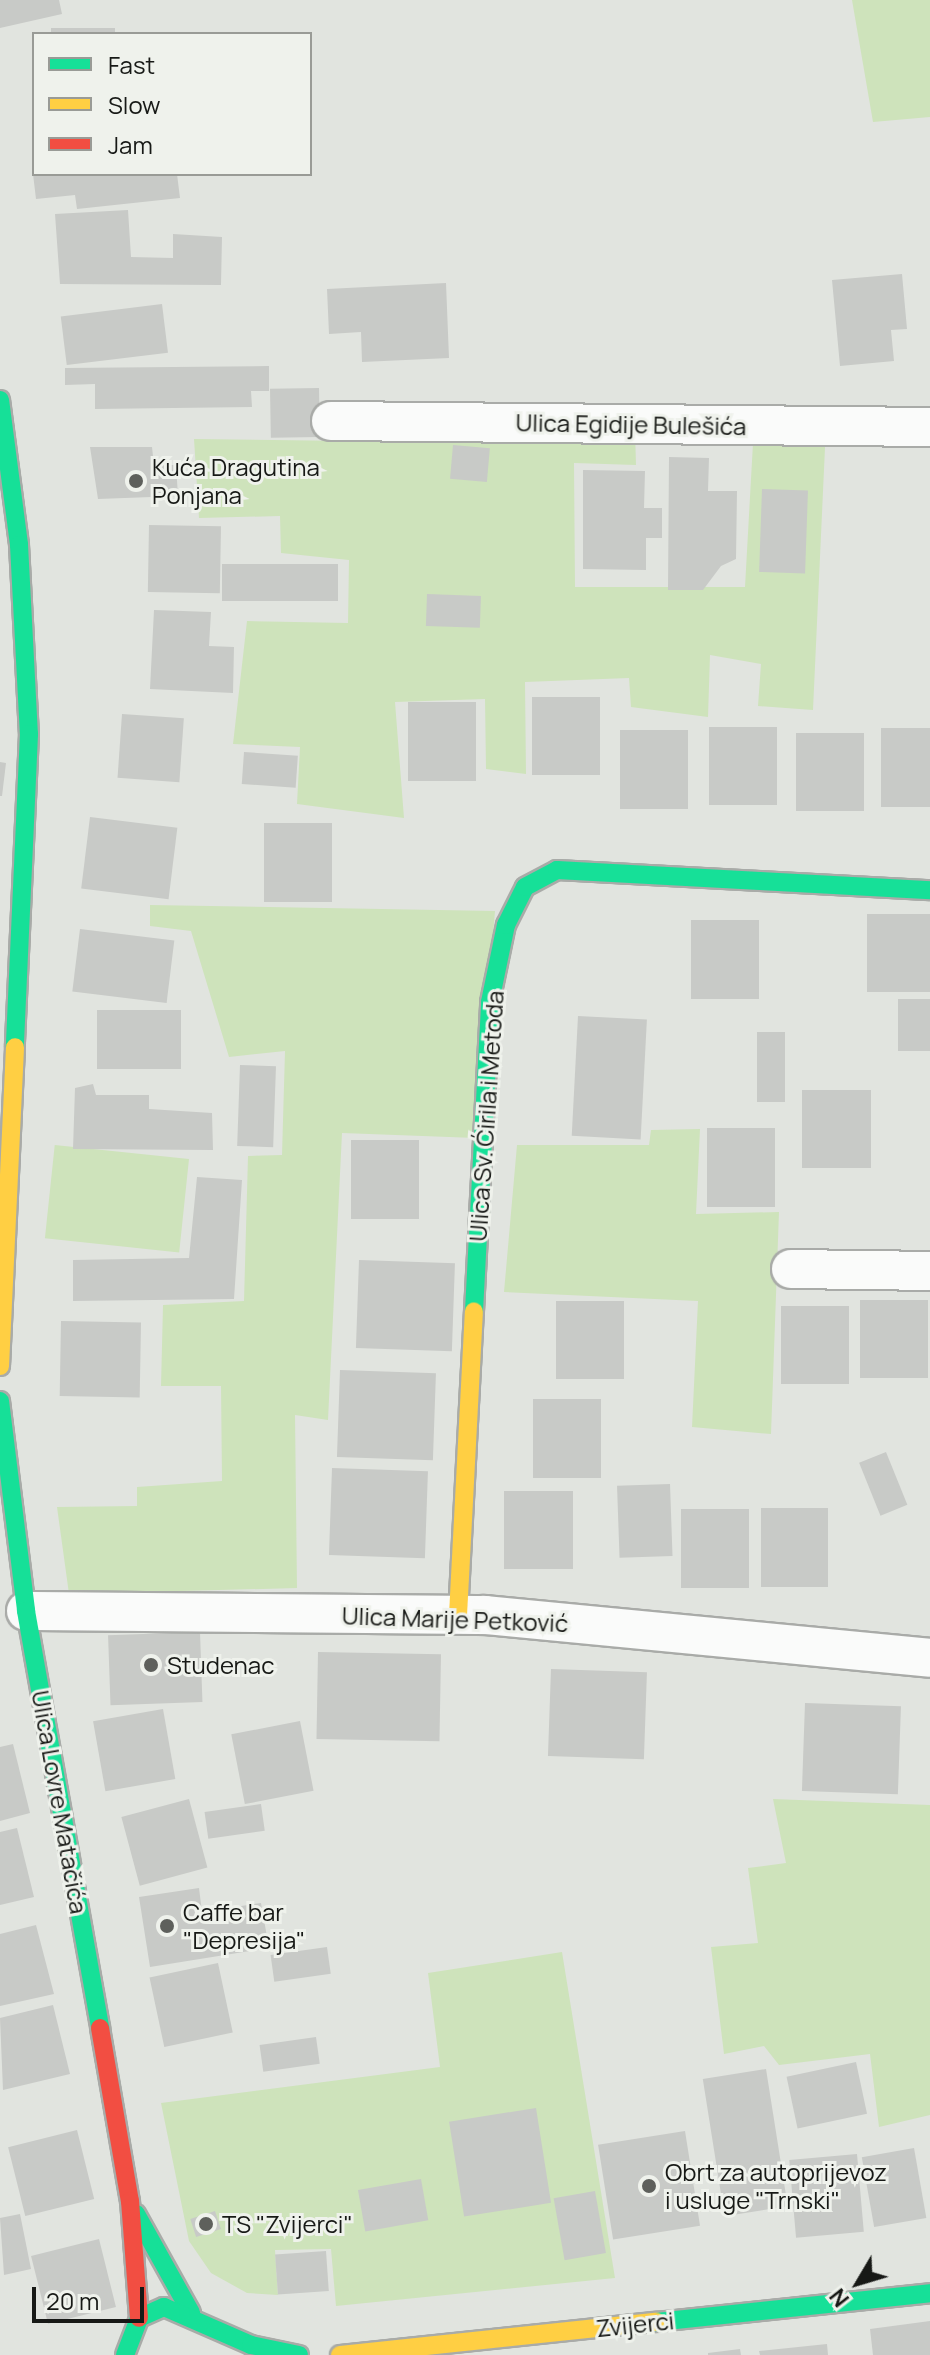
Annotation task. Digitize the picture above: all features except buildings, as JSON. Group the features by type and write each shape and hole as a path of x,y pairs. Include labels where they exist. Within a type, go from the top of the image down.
{"main road":[{"path":"0,400 19,545 29,734 0,1366"},
{"name":"Ulica Sv. Ćirila i Metoda","path":"458,1615 490,1002 506,925 525,887 557,870 930,890"},
{"name":"Ulica Lovre Matačića","path":"0,1401 26,1611 130,2201 135,2324"},
{"name":"Ulica Lovre Matačića","path":"130,2201 195,2316"},
{"name":"Zvijerci","path":"340,2355 930,2293"},
{"path":"103,2355 135,2324 164,2307 195,2316 251,2345 299,2355"},
{"path":"195,2316 212,2355"},
{"path":"125,2355 135,2324"}],"street":[{"name":"Ulica Egidije Bulešića","path":"331,421 930,427"},
{"path":"791,1269 930,1271"},
{"name":"Ulica Marije Petković","path":"26,1611 458,1615 930,1658"}],"green space":[{"path":"852,0 930,0 930,117 873,122"},
{"path":"754,425 826,426 813,710 758,706 761,664 710,655 708,717 631,707 629,678 525,682 526,774 486,769 485,699 395,702 404,818 297,804 300,747 233,744 247,621 348,623 349,560 281,553 280,516 199,518 194,439 499,443 497,429 635,430 636,465 574,463 575,587 745,587"},
{"path":"150,905 495,911 476,1138 342,1133 328,1420 295,1415 297,1588 69,1594 57,1507 137,1506 137,1487 222,1481 221,1386 161,1386 163,1305 244,1301 248,1156 282,1155 285,1051 229,1057 191,931 150,926"},
{"path":"700,1129 696,1214 779,1212 771,1434 692,1427 698,1301 504,1292 517,1145 649,1145 651,1130"},
{"path":"55,1145 189,1159 179,1252 45,1238"},
{"path":"773,1799 930,1805 930,2115 879,2127 870,2054 779,2065 764,2046 724,2054 711,1947 758,1943 748,1868 786,1863"},
{"path":"562,1952 615,2278 336,2306 331,2249 275,2250 278,2295 247,2293 211,2273 189,2241 161,2103 440,2067 428,1973"}],"traffic: fast":[{"path":"0,400 19,545 29,734 15,1047"},
{"path":"474,1311 490,1002 506,925 525,887 557,870 930,890"},
{"path":"0,1401 26,1611 100,2028"},
{"path":"136,2214 191,2313"},
{"path":"656,2322 930,2293"},
{"path":"125,2355 139,2318 164,2307 251,2345 299,2355"}],"traffic: slow":[{"path":"0,1366 15,1047"},
{"path":"458,1615 474,1311"},
{"path":"340,2355 656,2322"}],"traffic: jam":[{"path":"100,2028 130,2201 139,2318"}],"place":[{"name":"Kuća Dragutina Ponjana","path":"136,481"},
{"name":"Studenac","path":"151,1665"},
{"name":"Caffe bar \"Depresija\"","path":"167,1926"},
{"name":"Obrt za autoprijevoz i usluge \"Trnski\"","path":"649,2186"},
{"name":"TS \"Zvijerci\"","path":"206,2224"}]}
